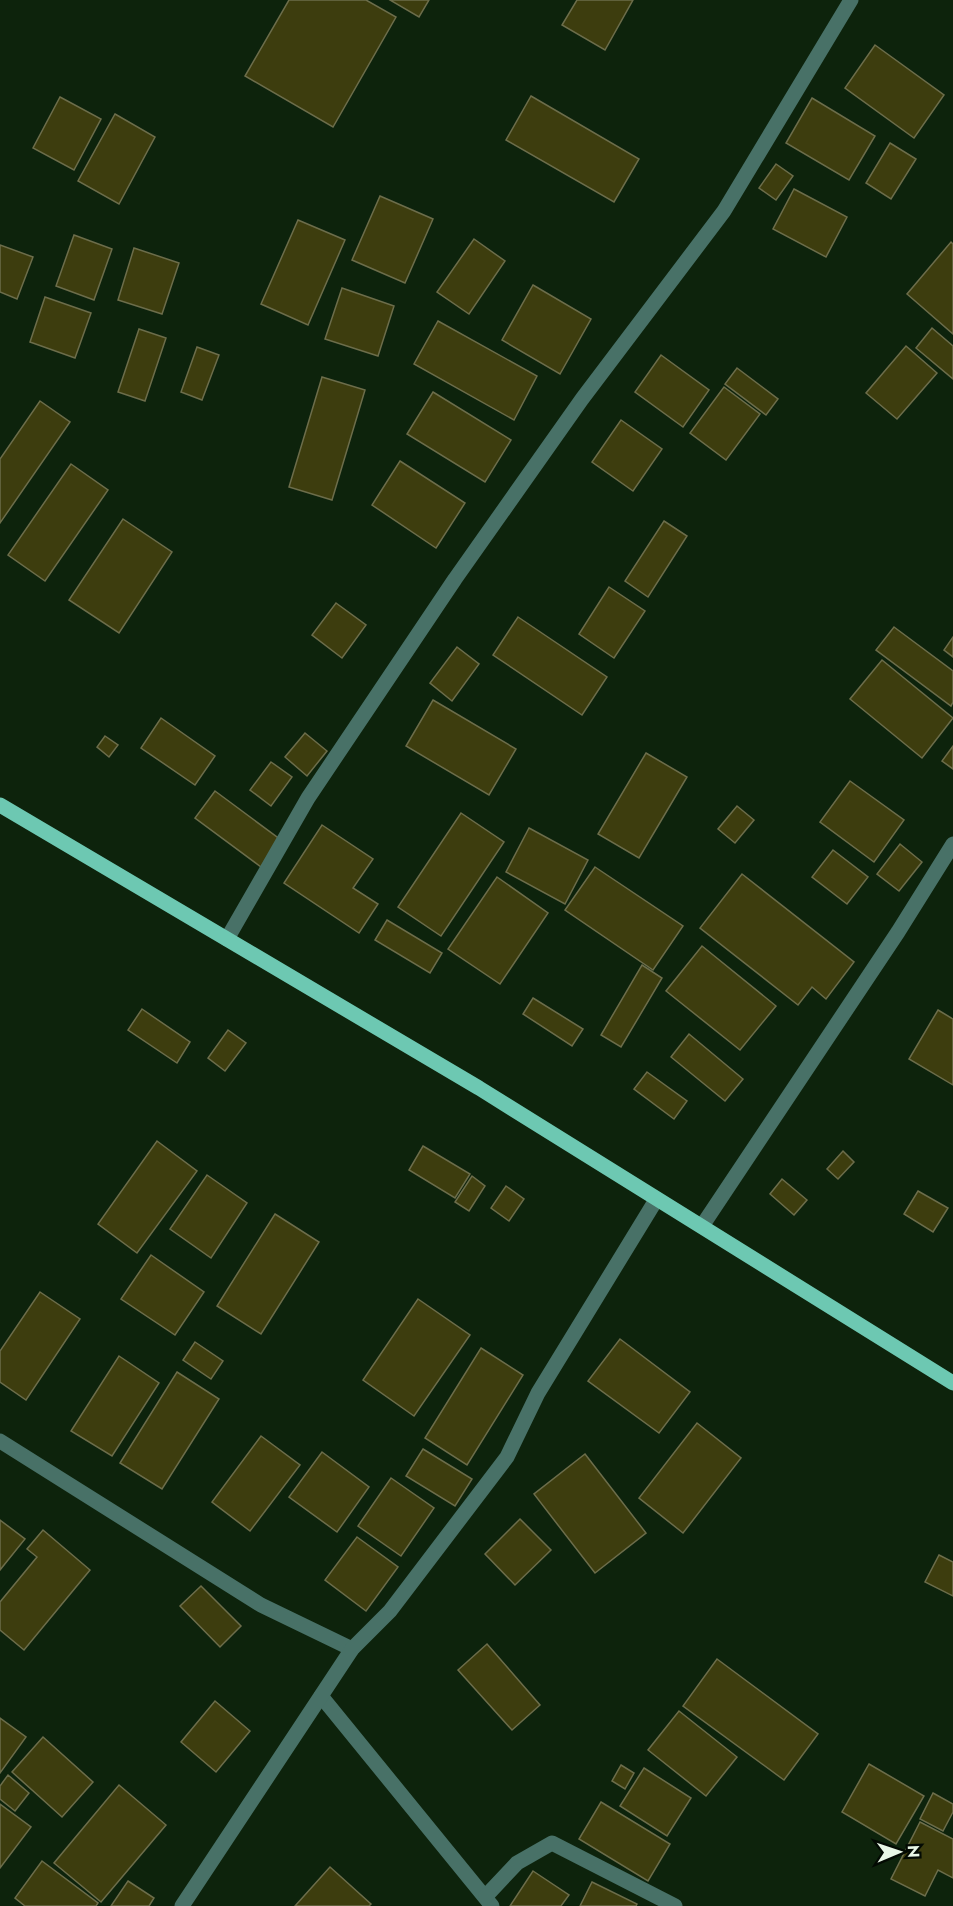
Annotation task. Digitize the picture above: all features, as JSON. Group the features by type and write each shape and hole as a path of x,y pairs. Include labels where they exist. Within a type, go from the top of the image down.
{"main road":[{"path":"0,805 478,1088 953,1383"}],"street":[{"path":"227,939 308,798 448,589 582,399 724,211 850,0"},
{"path":"702,1226 898,932 953,844"},
{"path":"182,1906 352,1649 390,1611 507,1457 538,1393 656,1200"},
{"path":"0,1441 261,1605 352,1649"},
{"path":"321,1696 489,1901 517,1863 552,1843 675,1906"}],"building":[{"path":"289,0 366,0 396,17 333,127 245,76"},
{"path":"390,0 429,0 419,17"},
{"path":"577,0 633,0 605,50 562,25"},
{"path":"875,45 944,95 914,138 845,88"},
{"path":"531,96 639,159 614,202 506,140"},
{"path":"60,97 101,119 74,170 33,148"},
{"path":"812,98 875,136 849,180 786,143"},
{"path":"115,114 155,137 119,204 78,181"},
{"path":"890,143 916,159 891,199 866,183"},
{"path":"776,164 793,176 776,200 759,188"},
{"path":"794,189 847,217 826,257 773,229"},
{"path":"380,196 433,219 405,283 352,260"},
{"path":"298,220 345,240 308,325 261,304"},
{"path":"74,235 112,249 94,300 56,286"},
{"path":"474,239 505,261 469,314 437,292"},
{"path":"951,242 953,244 953,334 907,294"},
{"path":"0,245 33,257 17,299 0,292"},
{"path":"134,248 179,263 162,314 118,300"},
{"path":"533,285 591,319 560,374 502,340"},
{"path":"342,288 394,306 378,356 325,339"},
{"path":"45,297 91,313 75,358 30,342"},
{"path":"438,321 537,376 514,420 414,364"},
{"path":"932,328 953,346 953,379 916,348"},
{"path":"139,329 166,338 145,401 118,392"},
{"path":"906,346 937,373 897,419 866,393"},
{"path":"197,347 219,355 202,400 181,392"},
{"path":"661,355 709,390 683,427 635,392"},
{"path":"737,368 778,399 766,415 725,384"},
{"path":"322,377 365,390 332,500 289,487"},
{"path":"724,387 760,414 726,460 690,433"},
{"path":"433,392 511,440 485,482 407,434"},
{"path":"40,401 70,422 0,523 0,459"},
{"path":"621,420 662,449 633,491 592,462"},
{"path":"400,461 465,503 436,548 372,505"},
{"path":"71,464 108,490 45,581 8,555"},
{"path":"123,519 172,552 119,633 69,600"},
{"path":"664,521 687,536 648,597 625,581"},
{"path":"609,587 645,611 614,658 579,634"},
{"path":"336,603 366,625 342,658 312,635"},
{"path":"518,617 607,677 582,715 493,655"},
{"path":"894,627 953,671 951,706 876,650"},
{"path":"953,637 953,657 944,650"},
{"path":"457,647 479,664 452,701 430,683"},
{"path":"882,660 953,718 922,758 850,699"},
{"path":"433,700 516,749 489,795 406,746"},
{"path":"161,718 215,756 195,785 141,748"},
{"path":"305,733 327,751 307,776 285,757"},
{"path":"105,736 118,745 109,757 97,747"},
{"path":"953,746 953,769 942,761"},
{"path":"646,753 687,777 639,858 598,834"},
{"path":"271,762 292,777 271,806 250,790"},
{"path":"850,781 904,820 874,862 820,822"},
{"path":"215,791 281,840 261,867 195,818"},
{"path":"737,806 754,820 735,843 718,829"},
{"path":"461,813 504,842 441,936 398,907"},
{"path":"322,825 373,859 353,888 378,904 359,933 284,883"},
{"path":"529,828 588,860 565,904 506,872"},
{"path":"900,844 922,862 899,891 877,874"},
{"path":"833,850 868,877 847,904 812,877"},
{"path":"595,867 683,926 653,970 565,910"},
{"path":"742,874 854,962 826,999 812,987 798,1005 700,928"},
{"path":"497,877 548,913 500,984 448,949"},
{"path":"387,920 442,953 430,973 375,940"},
{"path":"702,946 776,1006 740,1050 666,991"},
{"path":"642,965 662,978 621,1047 601,1035"},
{"path":"533,998 583,1029 572,1046 523,1014"},
{"path":"142,1009 190,1042 177,1063 128,1030"},
{"path":"938,1010 953,1019 953,1085 909,1059"},
{"path":"228,1030 246,1043 225,1071 208,1058"},
{"path":"689,1034 743,1079 725,1101 671,1057"},
{"path":"647,1072 687,1101 674,1119 634,1089"},
{"path":"157,1141 197,1171 137,1253 98,1224"},
{"path":"423,1146 470,1174 455,1198 409,1170"},
{"path":"843,1151 854,1162 838,1179 827,1169"},
{"path":"207,1175 247,1203 211,1258 170,1229"},
{"path":"472,1176 485,1186 469,1211 455,1202"},
{"path":"782,1179 807,1200 794,1215 770,1194"},
{"path":"506,1186 524,1199 509,1221 491,1208"},
{"path":"918,1191 948,1208 933,1232 904,1214"},
{"path":"275,1214 319,1242 261,1334 217,1306"},
{"path":"151,1255 204,1292 175,1335 121,1299"},
{"path":"40,1292 80,1319 26,1400 0,1382 0,1351"},
{"path":"418,1299 470,1335 414,1416 363,1380"},
{"path":"620,1339 690,1392 659,1433 588,1381"},
{"path":"195,1342 223,1361 211,1379 183,1360"},
{"path":"481,1348 523,1375 467,1465 425,1438"},
{"path":"119,1356 159,1383 112,1456 71,1431"},
{"path":"177,1372 219,1399 162,1489 120,1463"},
{"path":"697,1423 741,1458 683,1533 639,1498"},
{"path":"261,1436 300,1465 250,1531 212,1502"},
{"path":"423,1449 472,1479 455,1506 406,1476"},
{"path":"322,1452 369,1487 337,1532 289,1497"},
{"path":"585,1454 646,1533 595,1573 534,1494"},
{"path":"391,1478 434,1508 401,1556 358,1526"},
{"path":"520,1519 551,1550 515,1585 485,1554"},
{"path":"0,1520 25,1539 0,1570"},
{"path":"43,1530 90,1570 24,1650 0,1630 0,1602 37,1557 27,1549"},
{"path":"357,1537 398,1567 366,1611 325,1580"},
{"path":"939,1555 953,1562 953,1596 925,1582"},
{"path":"201,1586 241,1626 220,1647 180,1606"},
{"path":"487,1644 540,1705 512,1730 458,1670"},
{"path":"717,1659 818,1734 784,1780 683,1706"},
{"path":"215,1701 250,1731 216,1772 181,1742"},
{"path":"679,1711 737,1757 706,1796 648,1750"},
{"path":"0,1718 26,1737 0,1773"},
{"path":"43,1737 93,1782 62,1817 12,1772"},
{"path":"869,1764 924,1796 896,1844 842,1812"},
{"path":"621,1765 634,1773 625,1789 612,1781"},
{"path":"644,1768 691,1798 667,1836 620,1806"},
{"path":"8,1775 29,1793 15,1811 0,1799 0,1786"},
{"path":"119,1785 166,1825 101,1902 54,1863"},
{"path":"933,1793 953,1804 953,1812 943,1831 920,1819"},
{"path":"601,1802 670,1844 648,1881 579,1839"},
{"path":"0,1804 31,1827 0,1868"},
{"path":"920,1822 953,1839 953,1878 938,1870 925,1896 891,1879"},
{"path":"42,1861 98,1903 96,1906 25,1906 15,1898"},
{"path":"330,1867 371,1904 369,1906 295,1906"},
{"path":"533,1871 569,1895 561,1906 510,1906"},
{"path":"128,1881 154,1898 149,1906 111,1906"},
{"path":"592,1882 637,1904 636,1906 580,1906"}]}
